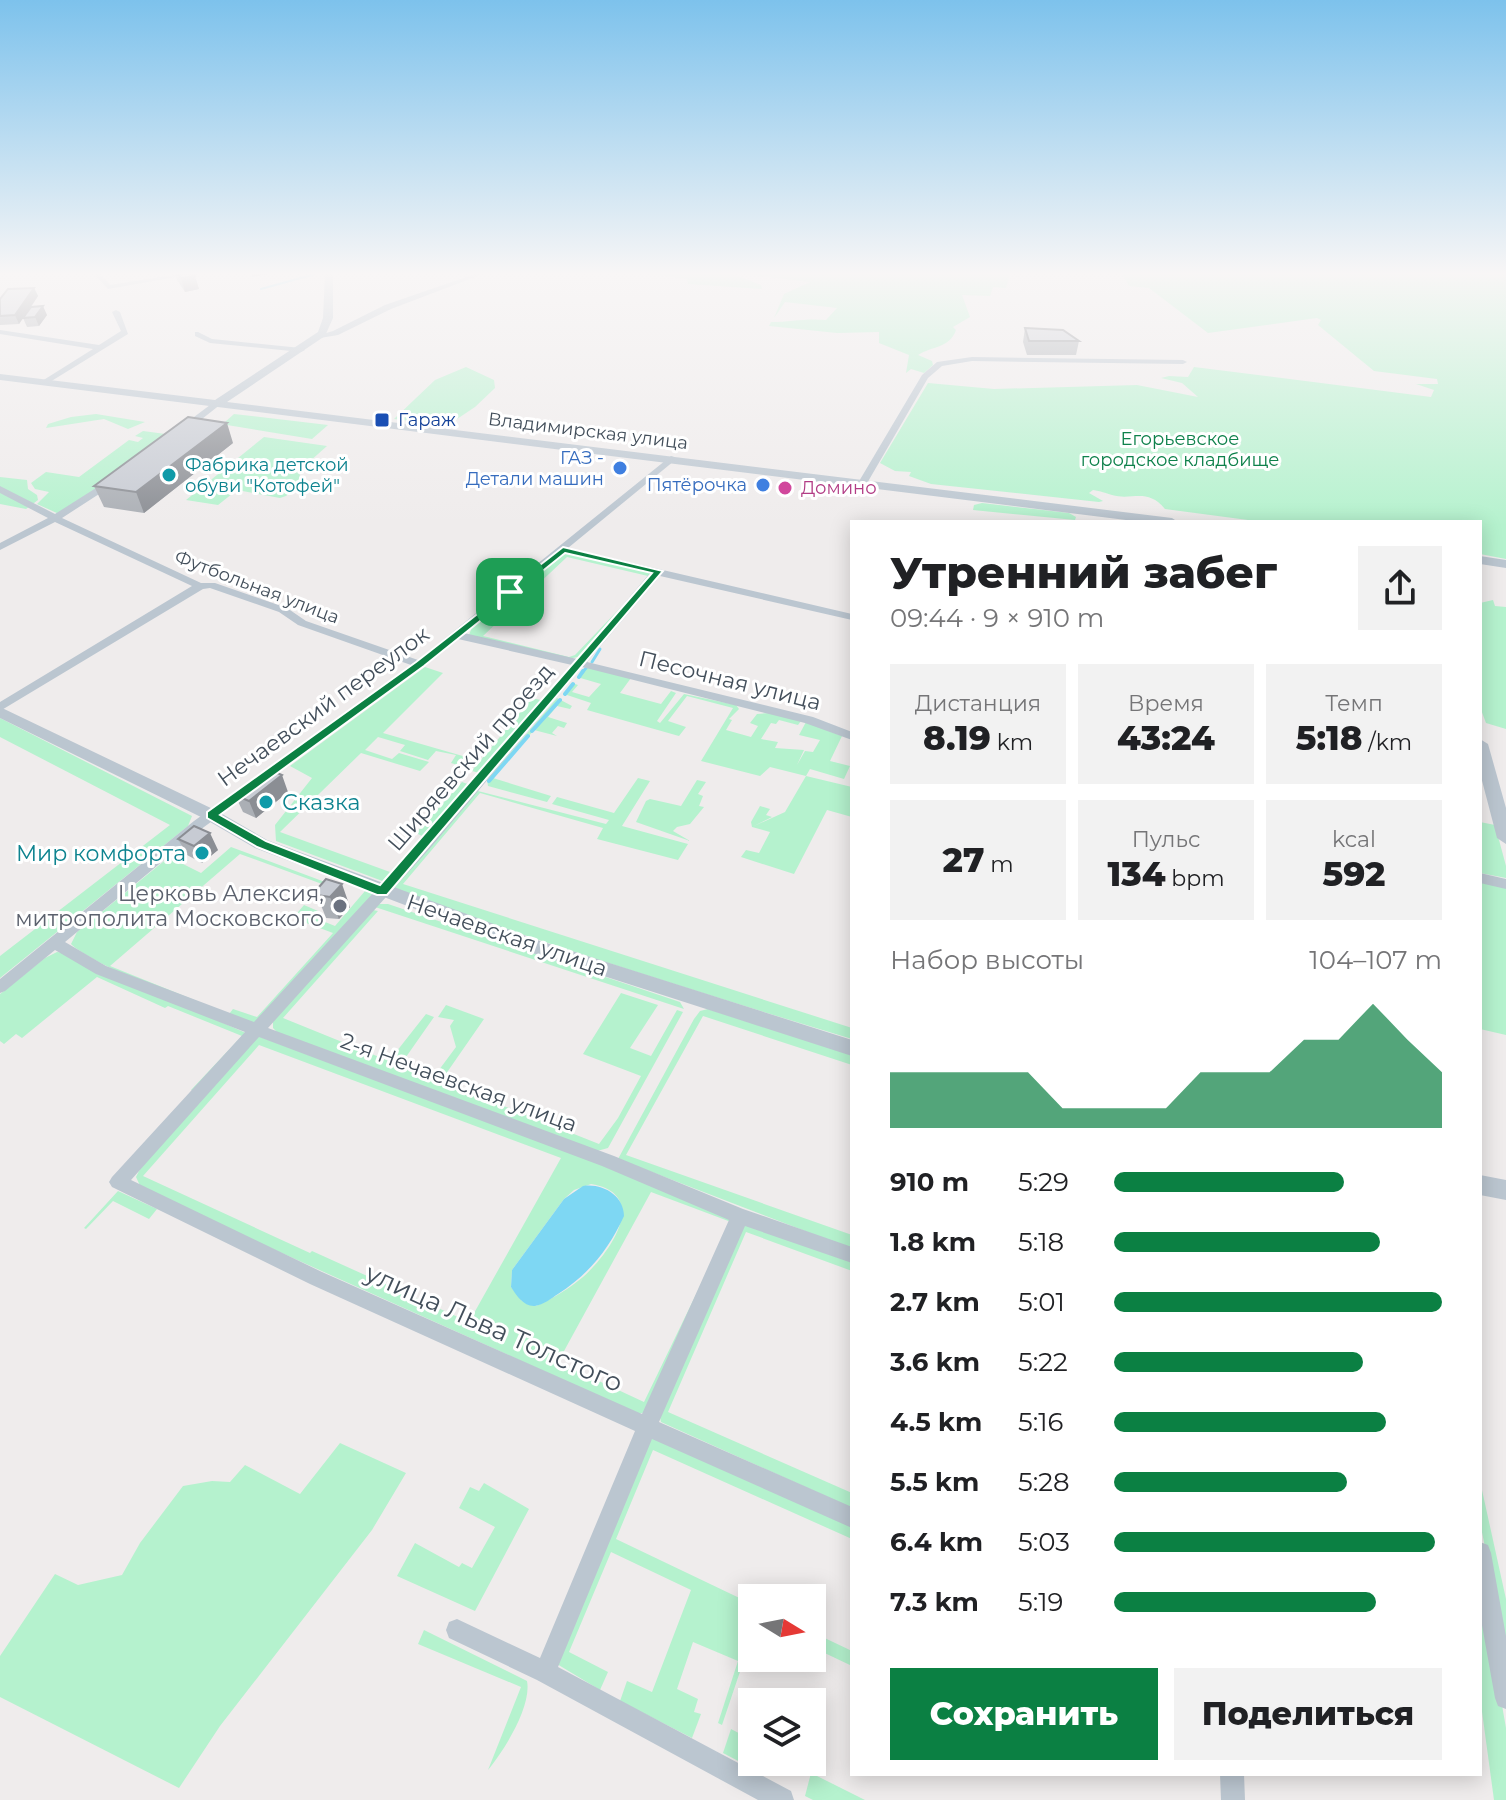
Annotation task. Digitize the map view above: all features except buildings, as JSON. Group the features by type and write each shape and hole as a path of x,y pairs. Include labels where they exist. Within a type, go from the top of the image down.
{"street":[{"path":"45,383 84,358"},
{"path":"171,439 217,404 289,358"},
{"path":"863,483 925,377 940,364 972,359 1183,362"},
{"name":"Владимирская улица","path":"0,377 1156,520"},
{"name":"Нечаевский переулок","path":"0,987 211,815 457,635 671,459"},
{"path":"0,547 56,518 115,480"},
{"name":"Футбольная улица","path":"0,489 200,586 211,585 283,610 302,623 420,664"},
{"path":"563,550 850,617"},
{"path":"1482,560 1506,564"},
{"name":"Ширяевский проезд","path":"118,1182 382,891 658,571"},
{"path":"0,709 200,586"},
{"name":"Песочная улица","path":"457,635 804,719 850,735"},
{"name":"Нечаевская улица","path":"0,709 211,815 261,844 530,945 850,1047"},
{"path":"1482,751 1506,838"},
{"path":"1482,878 1506,884"},
{"name":"2-я Нечаевская улица","path":"55,943 101,970 608,1161 740,1216 850,1254"},
{"name":"улица Льва Толстого","path":"118,1182 316,1278 648,1424 850,1517"},
{"path":"1482,1185 1506,1190"},
{"path":"545,1672 648,1424 740,1216"},
{"path":"1482,1564 1506,1698"},
{"path":"457,1630 545,1672 782,1800"},
{"path":"1232,1776 1233,1800"}],"green space":[{"path":"908,358 932,361 933,365 924,373 911,369 906,373"},
{"name":"Егорьевское городское кладбище","path":"1358,358 1506,358 1506,559 1482,554 1482,520 1248,520 1165,509 1146,496 1119,496 1093,490 1089,493 1103,501 1099,502 931,484 909,476 911,472 895,471 880,463 928,383 994,389 1137,385 1198,397 1182,383 1161,378 1188,377 1194,367 1431,397 1434,390 1416,384 1438,384 1437,379 1374,371"},
{"path":"466,367 494,380 495,388 475,407 448,425 394,419 435,380"},
{"path":"96,414 145,422 128,429 104,419 46,428 48,424 71,417"},
{"path":"234,414 328,425 312,439 227,425 225,422"},
{"path":"143,431 173,435 59,514 37,504 49,492 35,489 31,483 46,472 79,477 129,440 138,442 143,438 135,436"},
{"path":"264,437 327,446 299,471 301,482 286,496 280,498 237,490 218,505 186,500"},
{"path":"0,477 27,480 28,489 37,495 38,500 26,509 0,504"},
{"path":"982,503 1069,513 1076,517 1075,520 973,510 974,505"},
{"path":"566,553 652,572 648,576 567,557 483,636 569,657 575,655 622,606 578,657 568,659 469,635 472,627"},
{"path":"1493,600 1495,606 1506,607 1506,729 1486,723 1482,712 1482,603"},
{"path":"425,667 443,673 383,733 480,761 532,698 545,701 483,774 472,771 477,764 469,761 464,767 451,763 456,755 436,751 428,760 400,751 405,745 378,737 365,750 392,759 399,753 429,762 420,771 361,753 280,832 390,872 422,836 416,833 462,782 473,786 385,882 276,841 275,825 312,778 290,766"},
{"path":"588,667 631,678 620,693 661,704 671,691 676,693 657,721 660,723 684,694 736,705 739,709 729,719 732,720 726,730 751,737 758,726 750,723 757,714 769,713 801,721 798,725 779,720 776,724 771,723 761,739 778,742 775,748 804,750 797,765 805,751 813,752 820,740 799,735 806,722 842,736 830,761 850,766 844,779 810,769 806,776 770,767 760,776 701,761 733,708 687,696 668,721 686,727 679,736 587,710 591,703 564,694 575,684 578,685 572,692 589,697 601,684 577,677"},
{"path":"557,698 572,706 570,709 557,706 548,717 567,723 564,728 558,726 552,733 557,736 534,730 493,778 551,796 547,802 488,786 487,780"},
{"path":"0,718 192,816 188,826 0,978 0,956 170,825 0,737"},
{"path":"806,776 850,787 850,816 827,810 794,874 741,857 746,850 759,853 770,832 752,827 751,822 760,806 770,809 766,815 772,817 754,826 785,812"},
{"path":"638,778 650,781 622,826 688,844 678,860 597,839 603,828 480,793 403,884 850,1027 850,1038 565,949 394,889 396,882 478,791 606,824 609,820 552,804 557,797 614,813"},
{"path":"697,780 706,782 698,794 703,796 699,806 704,807 690,824 673,831 690,841 636,822 650,799 681,806"},
{"path":"1482,822 1495,825 1506,866 1506,878 1482,873"},
{"path":"231,847 341,888 328,899 315,894 322,884 240,854 110,966 229,1014 233,1009 257,1017 333,933 293,918 304,905 318,911 315,918 335,926 365,891 373,894 258,1024 221,1015 162,992 104,965 71,944 77,932 169,857 201,873"},
{"path":"1482,882 1506,888 1506,1035 1482,1029"},
{"path":"388,904 680,1002 684,1009 375,907"},
{"path":"373,910 378,911 283,1018 389,1061 426,1014 434,1017 406,1057 411,1069 433,1078 456,1047 450,1026 454,1020 438,1017 446,1005 484,1019 441,1081 599,1144 618,1118 641,1076 583,1054 621,993 658,1005 630,1048 651,1056 677,1010 683,1012 608,1148 597,1151 278,1033 273,1028 273,1020"},
{"path":"57,952 246,1033 194,1091 191,1090 242,1036 168,1006 165,1008 97,977 22,1038 16,1034 4,1044 0,1041 0,994"},
{"path":"708,1009 850,1054 850,1064 703,1016 626,1155 850,1234 850,1248 618,1159 700,1011"},
{"path":"258,1036 562,1149 728,1216 731,1222 732,1225 645,1412 639,1414 142,1190 136,1177 144,1161","holes":["259,1045 561,1158 469,1322 143,1176","591,1184 609,1190 619,1199 622,1211 620,1225 613,1240 594,1267 567,1289 536,1306 522,1301 511,1287 512,1270 564,1199 574,1190","651,1192 731,1222 644,1402 558,1362"]},
{"path":"118,1191 157,1209 149,1219 113,1201 84,1228"},
{"path":"745,1222 850,1258 850,1270 746,1232 668,1412 850,1492 850,1507 661,1422 660,1417"},
{"path":"653,1431 850,1522 850,1538 653,1450 616,1539 738,1597 738,1661 693,1642 677,1689 698,1699 694,1712 701,1714 692,1738 620,1701 627,1681 652,1692 691,1590 611,1552 569,1652 608,1672 600,1690 557,1664"},
{"path":"340,1443 406,1473 372,1530 220,1726 179,1788 0,1697 0,1656 55,1574 78,1585 122,1575 140,1543 183,1486 212,1481 230,1482 245,1465 300,1494"},
{"path":"484,1483 529,1509 475,1611 397,1576 415,1543 459,1567 462,1563 472,1568 495,1527 459,1508 470,1487 479,1491"},
{"path":"1482,1490 1506,1599 1506,1653 1482,1532"},
{"path":"1482,1591 1506,1728 1506,1800 1494,1800 1482,1712"},
{"path":"424,1630 527,1681 521,1715 502,1752 488,1770 521,1687 418,1644"},
{"path":"826,1639 850,1650 850,1665 826,1654"},
{"path":"738,1661 740,1672 722,1725 718,1723"},
{"path":"731,1729 738,1733 738,1761 723,1753"},
{"path":"810,1776 817,1776 865,1800 813,1800 805,1796"}],"water":[{"path":"583,1186 611,1192 620,1202 624,1216 605,1250 589,1269 544,1303 527,1305 511,1287 512,1270 564,1199"}],"waterway":[{"path":"592,662 600,649"},
{"path":"582,673 586,668"},
{"path":"579,677 583,671"},
{"path":"565,694 573,684"},
{"path":"532,731 560,700"},
{"path":"489,781 528,736"}],"place":[{"name":"Гараж","path":"382,420"},
{"name":"ГАЗ - Детали машин","path":"620,468"},
{"name":"Фабрика детской обуви \"Котофей\"","path":"169,475"},
{"name":"Пятёрочка","path":"763,485"},
{"name":"Домино","path":"785,488"},
{"name":"Сказка","path":"266,802"},
{"name":"Мир комфорта","path":"202,853"},
{"name":"Церковь Алексия, митрополита Московского","path":"340,906"}],"route":[{"path":"563,550 658,571 427,843 382,891 261,844 211,815 420,664 510,592 563,550"}]}
